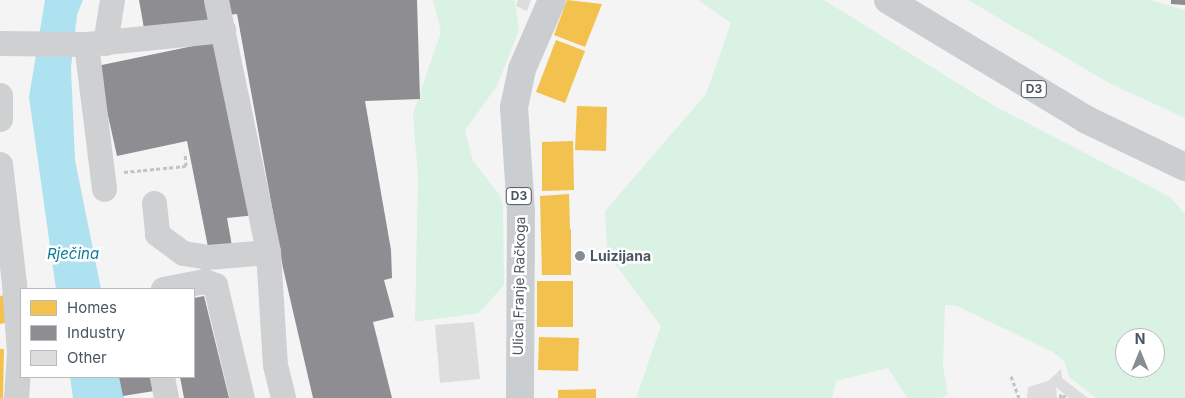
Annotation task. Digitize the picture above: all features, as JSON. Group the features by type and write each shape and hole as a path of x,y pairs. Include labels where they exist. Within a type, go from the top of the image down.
{"main road":[{"name":"Ulica Franje Račkoga","path":"520,398 521,212 514,107 522,69 552,0"},
{"name":"D3","path":"888,0 1087,120 1185,167"}],"street":[{"path":"102,182 96,43 112,0"},
{"path":"216,0 268,252 275,365 283,398"},
{"path":"9,44 96,43 223,30"},
{"path":"0,95 0,119"},
{"path":"0,164 15,294 16,398"},
{"path":"154,203 158,234 183,253 207,257 268,252"},
{"path":"168,288 204,281 215,285 242,398"},
{"path":"162,378 166,398"}],"path":[{"path":"102,182 186,166 185,153"},
{"path":"1011,376 1019,398"}],"green space":[{"path":"433,0 515,0 519,30 497,86 465,130 473,161 500,195 503,205 504,285 479,313 415,322 418,177 413,113 441,32"},
{"path":"698,0 824,0 996,107 1170,197 1185,214 1185,398 1096,398 1069,377 1064,361 1053,352 957,306 945,305 943,366 948,394 942,398 907,398 888,368 836,381 832,398 636,398 661,326 607,253 605,211 706,94 731,23"},
{"path":"968,0 1150,0 1185,10 1185,118 1109,83"}],"water":[{"name":"Rječina","path":"45,0 83,0 77,15 71,68 75,160 101,288 56,288 29,97"},
{"path":"70,378 119,378 124,398 73,398"}],"building: Homes":[{"path":"567,0 602,4 585,47 554,35"},
{"path":"556,40 585,51 565,103 536,92"},
{"path":"577,106 607,107 606,151 575,150"},
{"path":"573,141 574,190 542,191 542,142"},
{"path":"569,194 571,275 542,275 540,196"},
{"path":"537,281 573,281 573,327 537,327"},
{"path":"5,295 9,322 0,324 0,296"},
{"path":"539,337 579,338 578,371 538,370"},
{"path":"0,349 4,349 3,398 0,398"},
{"path":"596,389 596,398 558,398 558,390"}],"building: Industry":[{"path":"139,0 207,0 211,23 145,34"},
{"path":"223,0 417,0 420,99 365,101 391,250 392,278 384,280 394,317 373,322 392,398 313,398 283,268 237,14 227,15"},
{"path":"1171,0 1185,0 1185,5 1171,4"},
{"path":"217,41 257,215 227,218 232,246 209,252 187,141 117,156 97,66"},
{"path":"204,296 229,398 184,398 180,378 195,378 195,298"},
{"path":"119,378 151,378 154,391 123,396"}],"building: Other":[{"path":"518,0 531,0 527,11 516,6"},
{"path":"474,322 480,379 440,383 435,325"},
{"path":"1061,369 1062,378 1088,398 1069,398 1056,387 1057,398 1027,398 1028,387 1048,381"}],"place":[{"name":"Luizijana","path":"580,256"}]}
